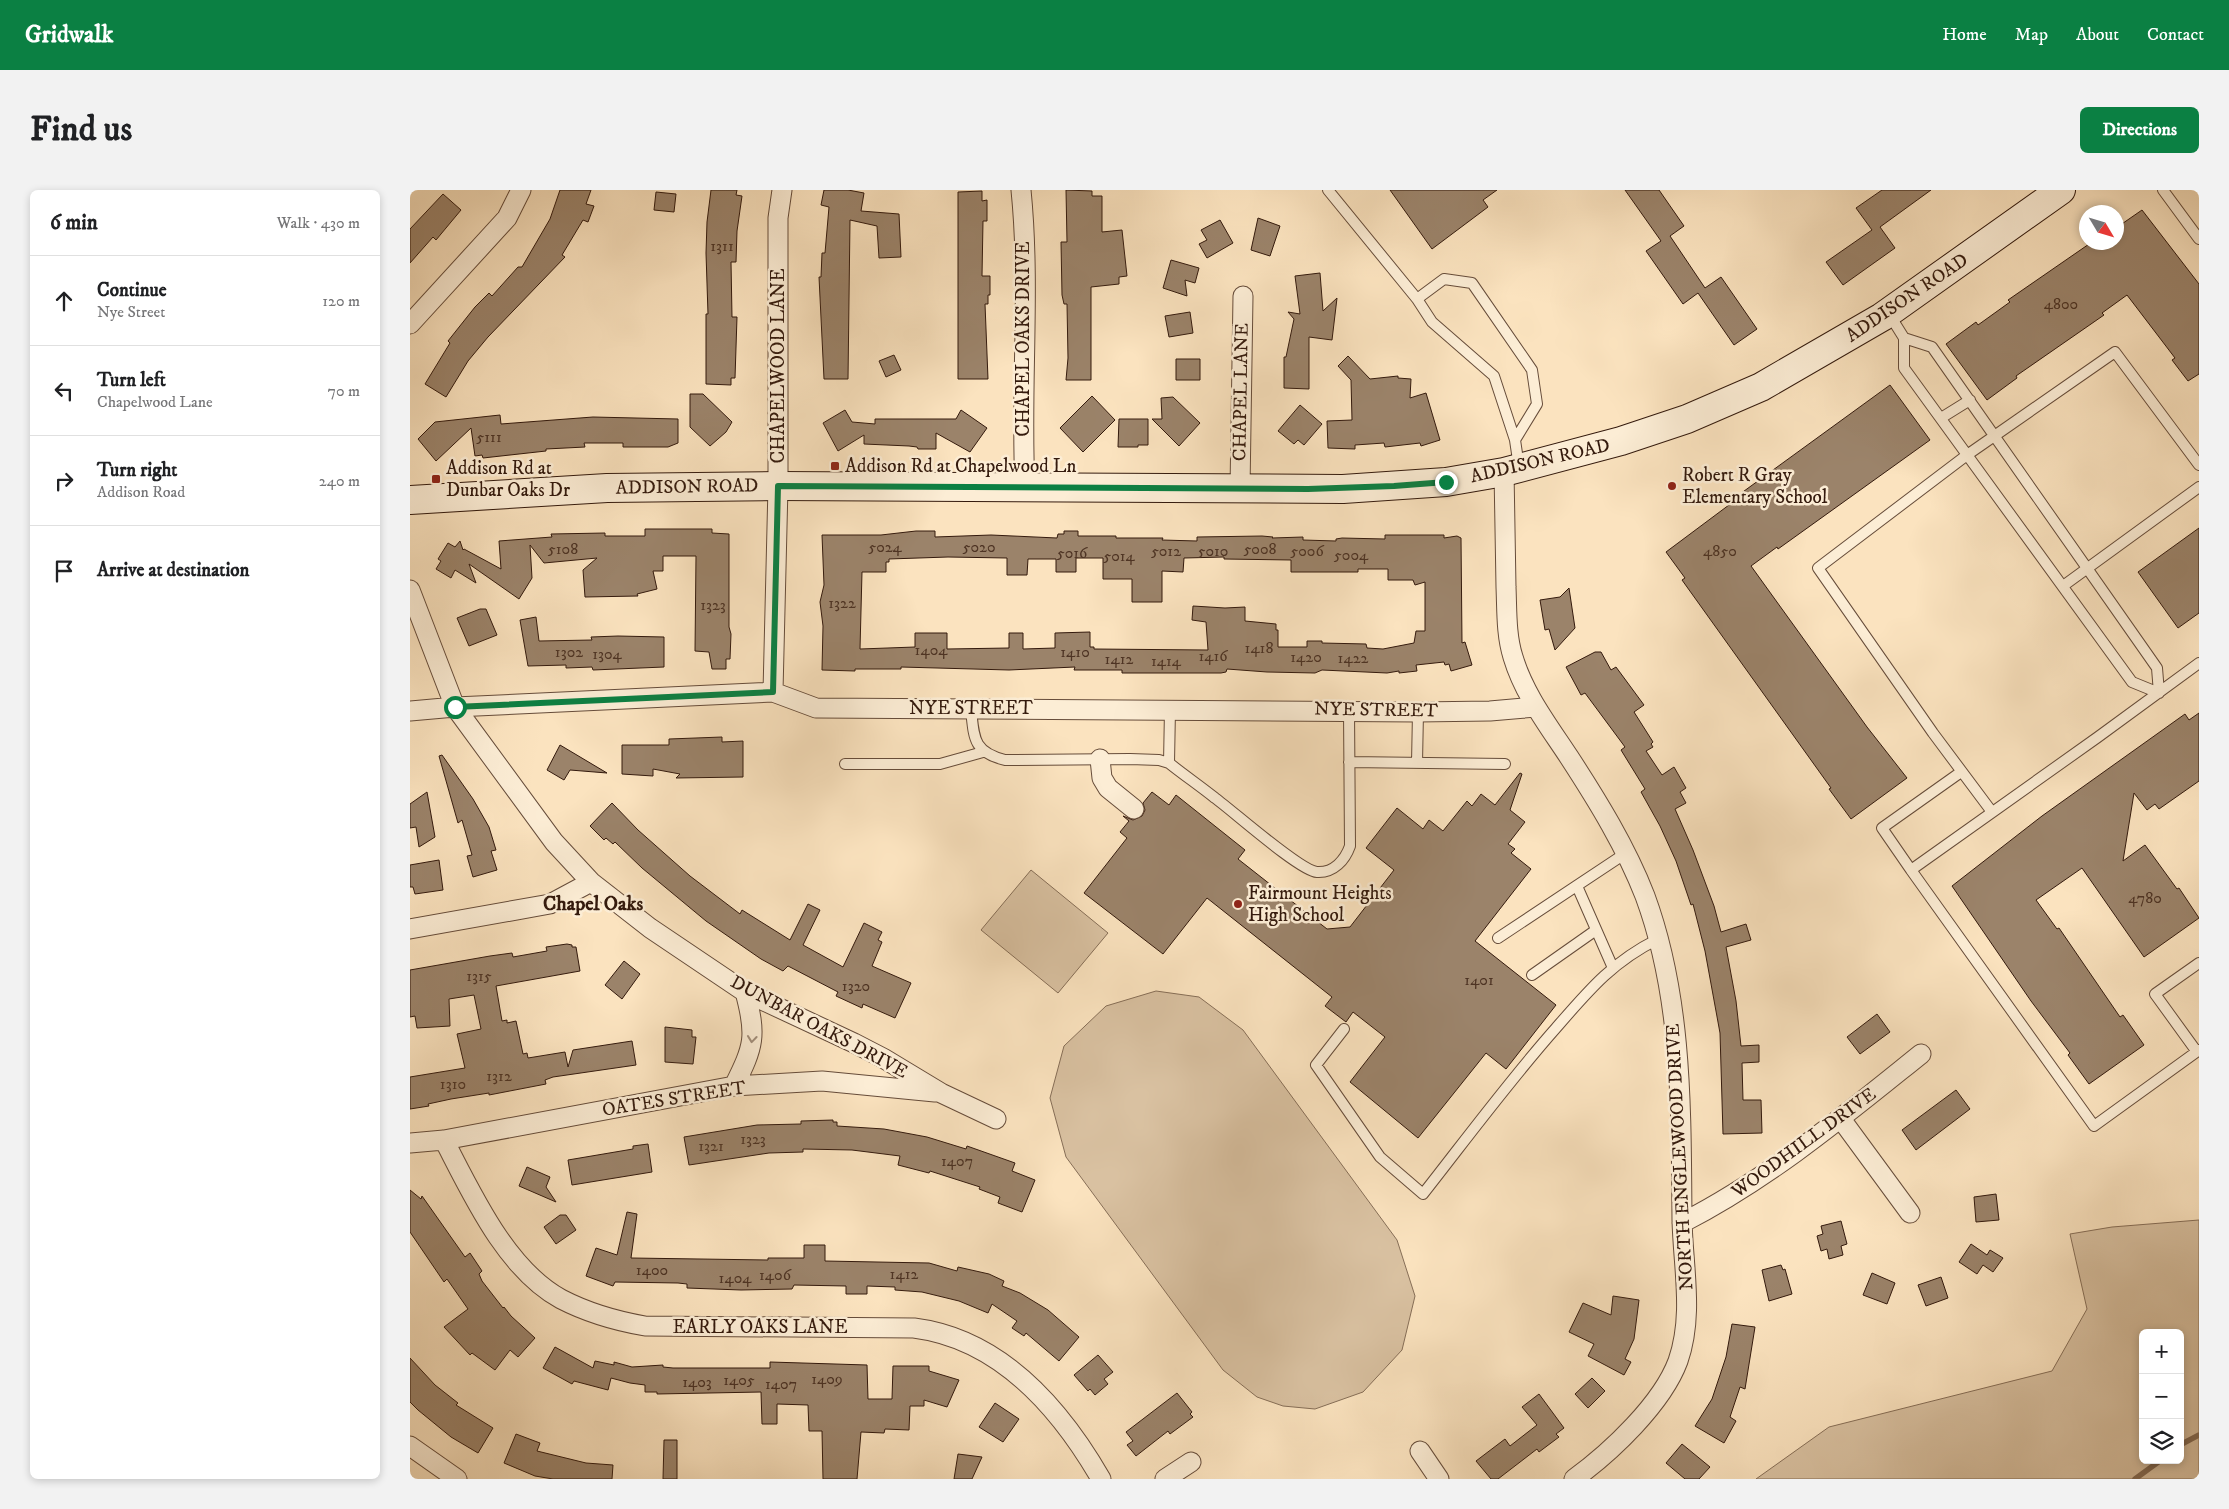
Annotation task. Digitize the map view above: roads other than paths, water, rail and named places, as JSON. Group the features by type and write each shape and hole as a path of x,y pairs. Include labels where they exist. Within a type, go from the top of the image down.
{"street":[{"path":"410,324 507,218 521,190"},
{"name":"CHAPELWOOD LANE","path":"773,692 778,486 778,218 782,190"},
{"name":"CHAPEL OAKS DRIVE","path":"1021,190 1024,247 1023,445 1025,488"},
{"name":"ADDISON ROAD","path":"410,500 573,490 778,486 1240,489 1394,486 1446,482 1512,470 1621,441 1692,416 1761,387 1825,352 1889,313 2060,190"},
{"name":"CHAPEL LANE","path":"1240,489 1243,296"},
{"name":"NORTH ENGLEWOOD DRIVE","path":"1512,470 1508,636 1517,671 1524,687 1584,780 1626,853 1645,896 1668,978 1679,1067 1682,1223 1687,1297 1686,1323 1677,1362 1654,1402 1636,1423 1601,1458 1574,1479"},
{"name":"DUNBAR OAKS DRIVE","path":"410,590 455,707 554,842 590,882 650,928 745,992 883,1058 941,1093 996,1118"},
{"name":"NYE STREET","path":"410,711 455,707 773,692 816,708 1349,710 1418,712 1490,711 1536,707"},
{"path":"1100,759 1102,778 1108,788 1134,808"},
{"path":"410,929 550,904 590,882"},
{"path":"734,1086 752,1045 753,1020 745,992"},
{"name":"WOODHILL DRIVE","path":"1682,1223 1746,1187 1840,1119 1922,1054"},
{"name":"OATES STREET","path":"410,1143 444,1140 734,1086 822,1081 941,1093"},
{"path":"1840,1119 1910,1213"},
{"name":"EARLY OAKS LANE","path":"444,1140 470,1189 510,1252 534,1278 560,1298 605,1317 645,1326 914,1328 950,1335 992,1356 1030,1384 1077,1438 1101,1479"},
{"path":"410,1446 457,1479"},
{"path":"1420,1450 1439,1479"},
{"path":"1165,1479 1191,1462"}],"lane":[{"path":"1328,190 1417,299 1432,322 1494,376 1515,440 1512,470"},
{"path":"2163,190 2199,239"},
{"path":"1417,299 1444,279 1472,283 1532,370 1537,404 1515,440"},
{"path":"1889,313 1904,338 1904,368 2132,682 2159,693"},
{"path":"1904,338 1932,347 2157,668 2159,693"},
{"path":"1992,812 1961,772 1818,568 1967,455 2115,352 2199,465"},
{"path":"1941,418 1970,400"},
{"path":"2063,586 2199,486"},
{"path":"1911,870 2199,663"},
{"path":"971,709 974,740 983,752 1005,760 1159,760 1169,763 1286,855 1316,872 1327,871 1340,864 1346,858 1350,846 1349,710"},
{"path":"1169,763 1170,709"},
{"path":"1418,712 1418,763"},
{"path":"845,764 940,764 983,752"},
{"path":"1349,762 1505,764"},
{"path":"1961,772 1882,828 2094,1126 2198,1051 2155,994 2199,963"},
{"path":"1498,938 1626,853"},
{"path":"1577,886 1613,968"},
{"path":"1532,975 1596,930"},
{"path":"1344,1029 1316,1065 1380,1157 1423,1194 1530,1058 1597,981 1633,952 1658,939"}],"waterway":[{"path":"2184,1443 2199,1435"},
{"path":"2135,1479 2156,1464"}],"place":[{"name":"Addison Rd at Chapelwood Ln","path":"835,466"},
{"name":"Addison Rd at Dunbar Oaks Dr","path":"436,479"},
{"name":"Robert R Gray Elementary School","path":"1672,486"},
{"name":"Fairmount Heights High School","path":"1238,904"}],"district":[{"name":"Chapel Oaks","path":"593,904"}]}
